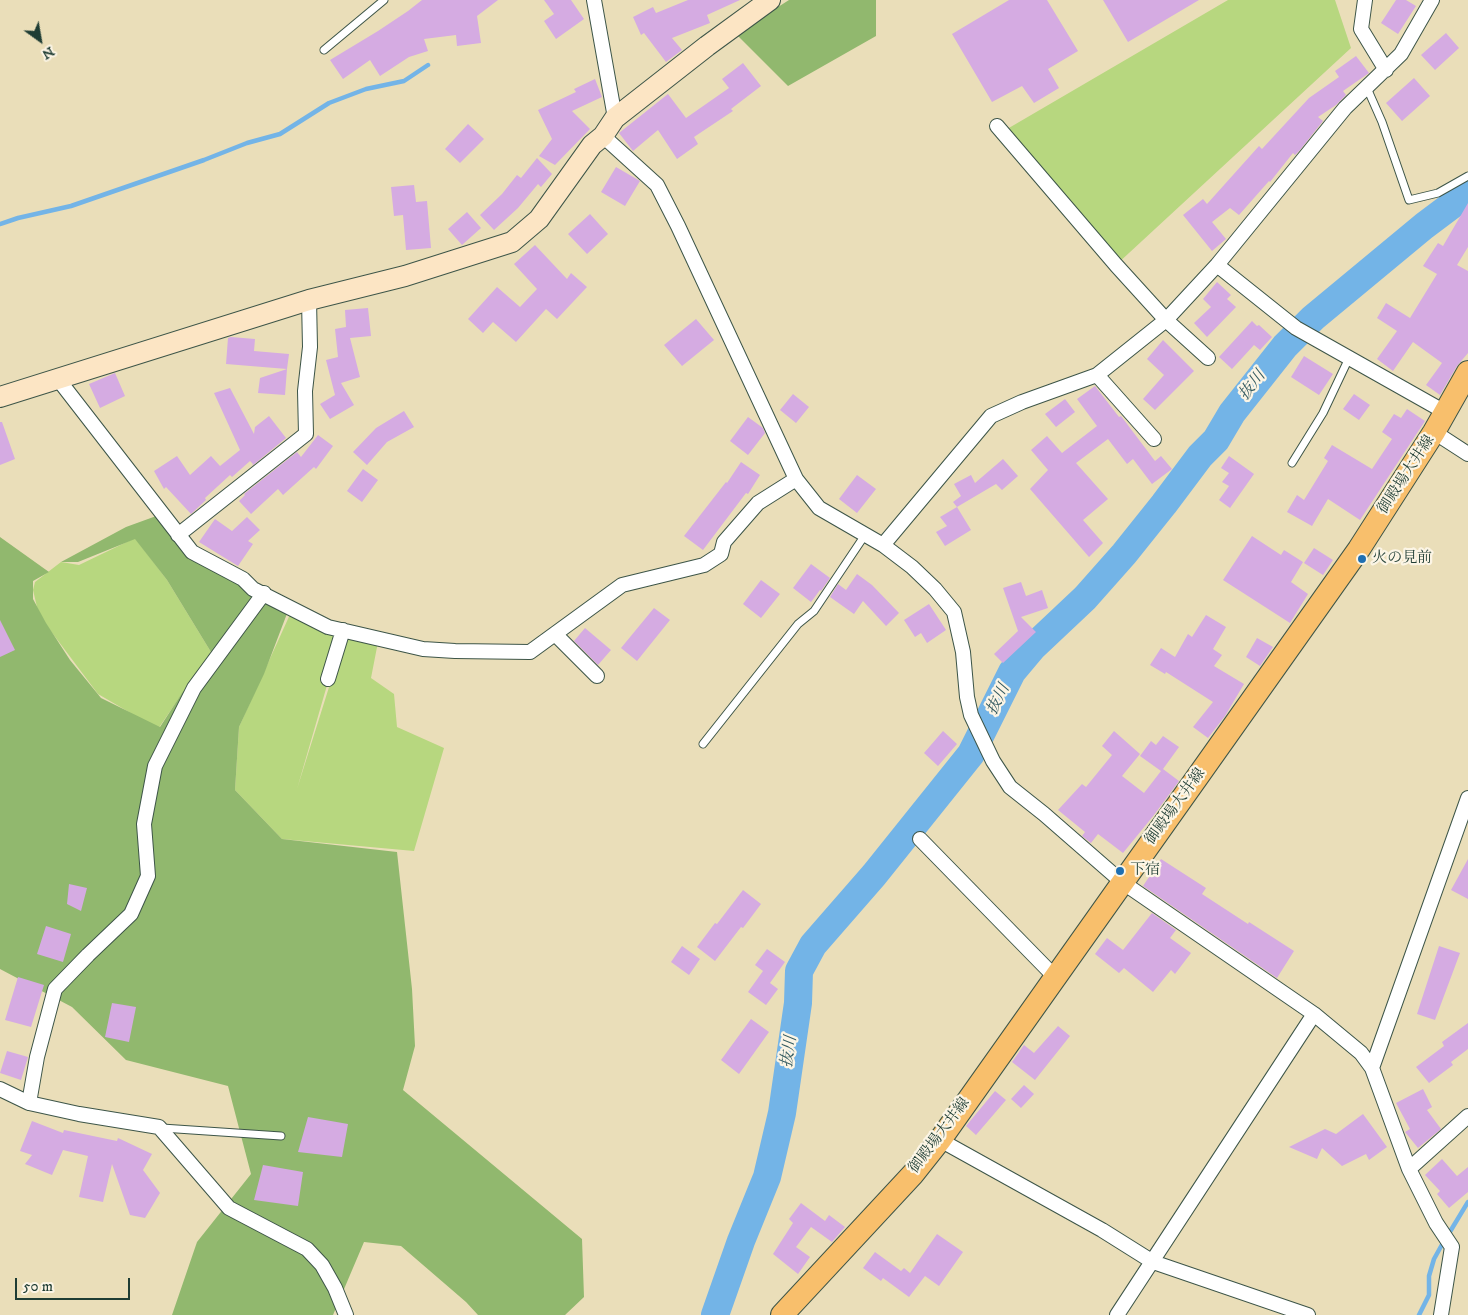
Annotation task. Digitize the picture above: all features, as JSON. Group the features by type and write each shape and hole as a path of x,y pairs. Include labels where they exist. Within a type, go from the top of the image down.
{"main road":[{"name":"御殿場大井線","path":"782,1315 913,1174 940,1140 1359,549 1434,432 1468,372"}],"street":[{"path":"594,0 615,118"},
{"path":"0,397 309,300 405,276 512,242 539,219 592,145 602,136 615,118 707,46 770,0"},
{"path":"1365,0 1361,29 1386,70"},
{"path":"882,546 991,416 1022,402 1097,374 1166,320 1217,265 1345,108 1401,54 1432,0"},
{"path":"997,126 1116,265 1166,320 1208,358"},
{"path":"602,136 657,184 796,479 819,508 865,535 912,567 935,589 954,612 963,652 967,697 971,715 993,761 1010,787 1122,882 1314,1014 1361,1053 1372,1068 1409,1170 1436,1223 1452,1248 1441,1315"},
{"path":"1217,265 1290,324 1446,412"},
{"path":"178,535 306,434 305,391 310,347 309,300"},
{"path":"1097,374 1154,439"},
{"path":"58,379 192,552 243,579 253,589 327,626 423,649 455,652 530,652 622,586 704,565 720,554 724,542 758,503 796,479"},
{"path":"1434,432 1468,454"},
{"path":"29,1103 37,1057 55,989 88,954 131,914 148,876 144,824 155,766 194,688 264,593"},
{"path":"328,679 343,630"},
{"path":"555,634 597,676"},
{"path":"1372,1068 1468,798"},
{"path":"920,840 1055,977"},
{"path":"1117,1315 1314,1014"},
{"path":"0,1089 29,1103 79,1114 159,1127 229,1208 307,1249 322,1265 335,1288 346,1315"},
{"path":"1409,1170 1468,1116"},
{"path":"940,1140 1102,1230 1153,1262 1308,1315"}],"lane":[{"path":"324,50 384,0"},
{"path":"1367,88 1382,122 1409,200 1438,193 1468,176"},
{"path":"1292,464 1323,414 1349,358"},
{"path":"703,744 798,624 814,611 865,535"},
{"path":"159,1127 281,1136"}],"green space":[{"path":"789,0 876,0 876,36 788,86 736,34"},
{"path":"1228,0 1335,0 1351,48 1116,265 1002,132"},
{"path":"159,515 196,558 288,611 264,674 239,727 235,790 282,839 397,852 412,989 415,1046 403,1090 582,1239 584,1297 565,1315 478,1315 466,1302 401,1246 364,1242 333,1315 172,1315 197,1242 251,1174 228,1086 126,1060 72,1007 0,969 0,537 49,572 33,581 33,599 70,660 101,698 160,727 182,693 214,657 167,580 135,539 78,562 61,562 126,527"},
{"path":"135,538 167,580 214,657 181,695 158,729 98,694 44,622 37,607 33,590 35,582 61,562 79,565"},
{"path":"292,610 343,630 297,789 346,633 378,642 371,678 394,694 397,727 444,748 414,851 282,839 235,790 239,727"}],"building":[{"path":"422,0 498,0 477,16 481,43 457,46 456,35 424,39 428,51 409,57 380,76 370,60 343,79 330,60 378,31"},
{"path":"544,0 571,0 584,19 556,39 544,21 554,14"},
{"path":"688,0 740,0 707,15 710,23 672,38 682,50 666,62 644,33 641,35 633,17 653,7 656,13"},
{"path":"1009,0 1047,0 1078,51 1048,69 1059,88 1034,103 1022,86 992,102 952,34"},
{"path":"1103,0 1199,0 1128,42"},
{"path":"1396,0 1406,0 1416,6 1398,34 1381,23"},
{"path":"1446,33 1459,48 1435,70 1421,55"},
{"path":"1356,56 1369,73 1343,91 1346,95 1336,105 1318,117 1323,121 1300,150 1295,155 1293,153 1270,182 1239,215 1230,208 1212,222 1226,239 1212,251 1183,215 1203,199 1207,204 1259,146 1262,149 1309,98 1339,77 1335,71"},
{"path":"743,63 761,86 731,109 733,111 694,137 698,144 677,159 658,130 633,151 619,133 668,94 686,118 729,88 722,79"},
{"path":"1414,78 1430,96 1402,121 1386,103"},
{"path":"595,79 602,97 572,111 590,129 555,165 539,156 552,139 538,110 576,92 574,89"},
{"path":"468,124 484,139 460,163 445,149"},
{"path":"537,158 552,174 541,187 538,184 518,208 494,230 480,215 502,194 517,175 521,178"},
{"path":"616,167 640,181 625,206 601,192"},
{"path":"414,185 416,202 427,201 431,248 406,250 403,215 394,216 391,187"},
{"path":"1468,203 1468,247 1457,265 1468,271 1468,353 1457,366 1440,395 1426,385 1442,363 1413,342 1393,371 1377,359 1397,331 1377,318 1386,303 1410,318 1437,274 1423,266 1438,243 1443,246"},
{"path":"467,212 481,228 462,245 448,229"},
{"path":"590,214 608,234 587,254 568,234"},
{"path":"535,245 567,279 571,273 587,287 557,319 546,309 516,342 493,322 483,333 468,319 497,287 520,307 537,289 514,264"},
{"path":"1217,282 1231,295 1227,299 1236,307 1207,337 1194,323 1211,307 1203,299"},
{"path":"368,308 371,336 350,338 360,377 341,383 354,405 330,419 320,404 335,395 326,360 338,357 335,329 346,327 345,310"},
{"path":"696,319 714,340 682,366 664,345"},
{"path":"1252,321 1272,337 1260,350 1254,345 1232,369 1219,357"},
{"path":"228,338 255,339 254,351 289,354 287,369 226,364"},
{"path":"1163,340 1194,371 1155,410 1143,399 1164,375 1147,359"},
{"path":"1304,356 1333,374 1319,395 1291,377"},
{"path":"287,369 285,395 258,393 260,378"},
{"path":"115,373 125,396 100,408 89,384"},
{"path":"1095,386 1119,417 1121,416 1155,461 1161,456 1172,469 1152,484 1133,459 1127,464 1108,439 1076,463 1108,499 1083,520 1103,543 1089,557 1030,489 1048,470 1031,450 1047,436 1062,453 1097,426 1077,399"},
{"path":"230,388 254,434 255,427 269,416 286,438 252,466 253,464 250,461 232,477 230,475 191,514 166,487 164,489 154,471 177,456 190,475 211,456 220,466 240,450 214,393"},
{"path":"793,394 809,407 796,423 780,410"},
{"path":"1354,394 1370,405 1359,420 1343,409"},
{"path":"1065,399 1075,412 1056,427 1045,414"},
{"path":"1407,409 1425,421 1360,520 1328,499 1312,526 1287,512 1297,495 1304,500 1328,461 1324,458 1332,445 1372,469 1392,439 1382,432 1394,414 1401,418"},
{"path":"404,411 414,427 387,442 367,465 353,452 376,428"},
{"path":"748,417 763,428 765,433 748,455 730,441"},
{"path":"0,422 2,422 15,459 0,465"},
{"path":"318,435 333,446 316,469 314,467 283,495 278,489 251,514 239,501 244,494 297,452 301,457"},
{"path":"1229,456 1254,474 1230,508 1219,500 1229,486 1222,482 1229,473 1221,468"},
{"path":"1003,459 1018,476 1002,490 996,484 957,507 953,502 961,496 954,484 971,475 975,483"},
{"path":"741,462 760,475 748,494 746,493 703,550 684,536 727,483"},
{"path":"363,469 378,480 362,502 347,491"},
{"path":"857,475 876,489 857,513 839,499"},
{"path":"957,507 971,530 945,546 936,532 947,526 940,517"},
{"path":"247,517 260,530 248,541 253,544 238,566 199,542 215,519 232,531"},
{"path":"1252,536 1281,555 1284,550 1303,562 1291,582 1308,594 1290,623 1223,580"},
{"path":"1314,548 1333,560 1323,575 1304,563"},
{"path":"811,564 830,578 811,602 793,588"},
{"path":"857,574 872,585 899,613 886,626 863,601 854,614 830,597 838,584 846,590"},
{"path":"761,580 780,594 761,618 743,604"},
{"path":"1021,582 1026,596 1042,590 1048,608 1021,617 1036,632 1003,663 994,654 1018,631 1003,588"},
{"path":"929,604 946,630 927,643 921,633 915,637 904,620"},
{"path":"654,608 670,620 637,661 621,648"},
{"path":"1206,615 1226,627 1213,649 1222,655 1214,666 1244,684 1225,716 1208,738 1193,727 1213,702 1166,672 1165,674 1150,665 1161,648 1175,657 1188,634 1192,637"},
{"path":"0,620 15,650 0,657"},
{"path":"585,628 611,650 598,665 574,641"},
{"path":"1257,638 1273,647 1260,666 1246,657"},
{"path":"943,731 957,744 938,766 924,753"},
{"path":"1114,731 1140,754 1122,776 1144,793 1161,771 1140,756 1151,741 1156,745 1163,736 1179,747 1163,769 1179,781 1123,853 1098,834 1091,843 1082,836 1085,832 1058,810 1082,784 1086,787 1112,755 1102,746"},
{"path":"1161,859 1206,888 1202,894 1294,951 1277,978 1143,886"},
{"path":"1468,859 1468,899 1451,890"},
{"path":"69,884 87,888 81,911 67,904"},
{"path":"743,890 761,904 715,961 697,947"},
{"path":"1152,913 1176,930 1170,938 1191,953 1175,974 1171,970 1153,992 1124,968 1119,973 1095,954 1107,938 1123,950"},
{"path":"46,926 71,934 63,962 37,954"},
{"path":"682,946 700,959 689,975 671,962"},
{"path":"1439,946 1460,953 1435,1020 1417,1014"},
{"path":"767,949 785,962 770,983 778,989 766,1005 748,992 763,971 755,965"},
{"path":"18,977 44,985 31,1027 5,1020"},
{"path":"112,1003 136,1007 129,1042 105,1037"},
{"path":"751,1019 769,1032 739,1074 721,1060"},
{"path":"1468,1023 1468,1049 1451,1062 1453,1065 1429,1083 1416,1067 1444,1046 1442,1042"},
{"path":"1058,1026 1070,1036 1035,1080 1012,1062 1024,1045 1034,1053"},
{"path":"7,1051 28,1057 21,1080 0,1073"},
{"path":"1024,1085 1034,1094 1021,1108 1011,1099"},
{"path":"1423,1089 1432,1107 1427,1110 1441,1129 1418,1148 1405,1132 1410,1129 1396,1103"},
{"path":"995,1091 1006,1100 976,1135 966,1126"},
{"path":"1363,1114 1387,1147 1369,1160 1366,1154 1342,1166 1322,1148 1317,1159 1289,1147 1325,1129 1336,1134"},
{"path":"308,1117 348,1124 342,1157 298,1152"},
{"path":"32,1121 63,1133 64,1130 117,1141 118,1138 152,1154 143,1170 160,1193 145,1218 130,1215 112,1164 103,1202 79,1197 88,1156 63,1150 52,1175 25,1164 32,1155 20,1151"},
{"path":"1442,1159 1457,1176 1468,1167 1468,1192 1449,1208 1437,1194 1440,1191 1425,1175"},
{"path":"263,1165 303,1172 298,1206 254,1200"},
{"path":"801,1203 825,1221 829,1215 845,1227 832,1242 811,1227 796,1247 810,1257 798,1274 773,1254 793,1223 789,1219"},
{"path":"937,1234 963,1252 939,1286 925,1276 909,1297 883,1278 881,1281 863,1268 875,1252 901,1271 904,1268 910,1273"}],"waterway":[{"path":"0,224 71,206 204,160 247,143 280,134 329,103 366,89 404,81 428,65"},
{"name":"抜川","path":"715,1315 741,1241 767,1177 782,1113 798,1003 799,971 813,945 874,875 971,754 1012,672 1033,647 1085,598 1124,554 1200,456 1216,440 1232,413 1285,346 1313,318 1424,226 1468,193"},
{"path":"1448,1235 1468,1202"},
{"path":"1419,1315 1429,1295 1429,1276 1434,1259 1444,1241"}],"place":[{"name":"火の見前","path":"1362,559"},
{"name":"下宿","path":"1120,871"}]}
